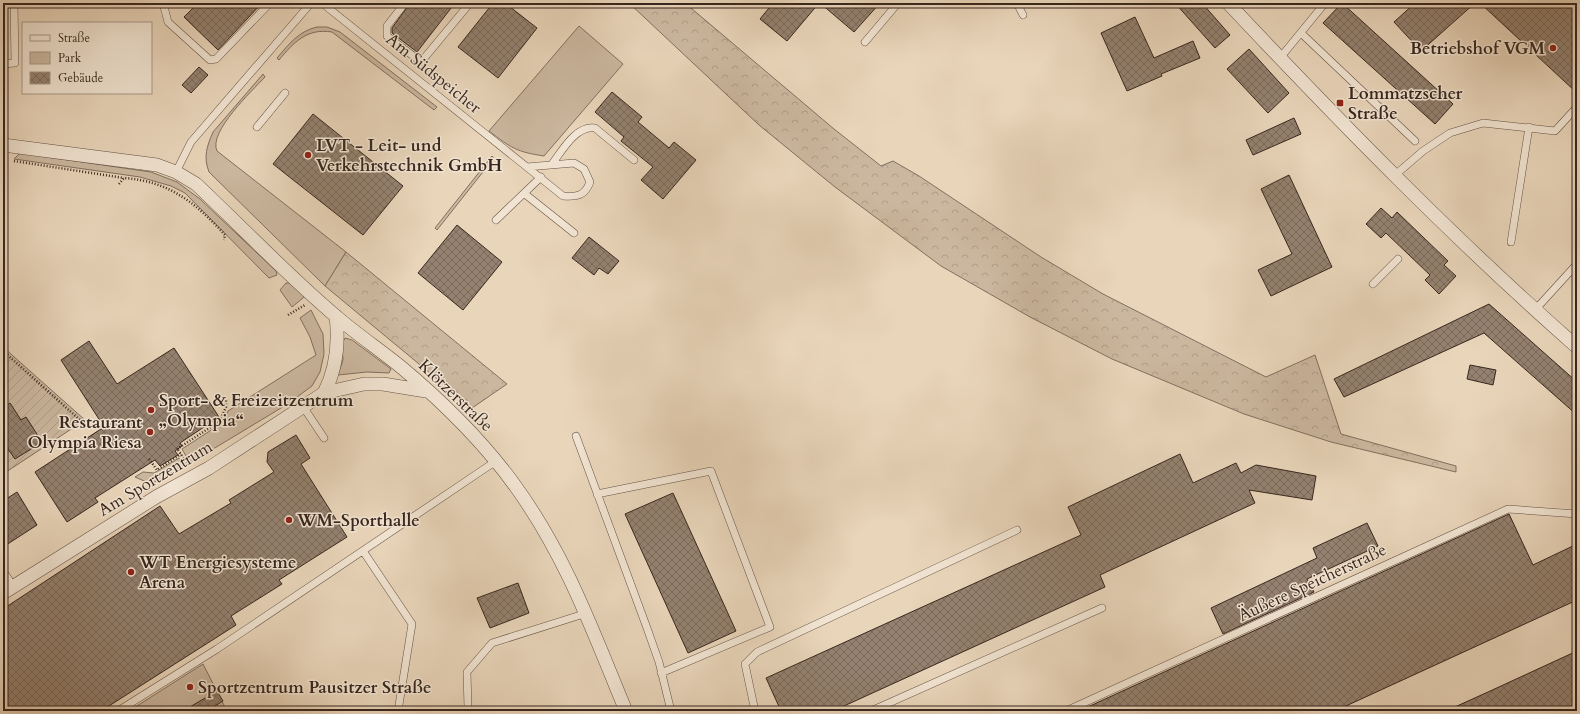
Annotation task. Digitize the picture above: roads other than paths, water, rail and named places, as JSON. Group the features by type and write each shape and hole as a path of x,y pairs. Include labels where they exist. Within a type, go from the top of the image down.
{"street":[{"path":"1228,3 1394,176 1535,310 1577,347"},
{"name":"Klötzerstraße","path":"3,145 158,165 176,172 196,184 336,316 430,392 458,418 496,461 516,488 555,547 587,613 626,711"},
{"name":"Am Sportzentrum","path":"324,393 334,372 337,328 336,316"},
{"name":"Am Sportzentrum","path":"8,589 156,497 209,468 304,408 324,393 364,384 383,384 414,388 430,392"}],"lane":[{"path":"3,64 15,63 14,3"},
{"path":"163,3 168,22 210,60 216,59 270,3"},
{"path":"176,172 191,142 311,3"},
{"name":"Am Südspeicher","path":"322,3 378,46 540,178 563,196 578,197 587,191 590,182 584,169 574,163 527,167"},
{"path":"378,46 387,36 387,26 405,3"},
{"path":"387,36 421,62 470,3"},
{"path":"866,42 898,3"},
{"path":"1017,3 1023,15"},
{"path":"1280,58 1325,3"},
{"path":"1301,32 1415,141"},
{"path":"257,127 285,93"},
{"path":"1394,176 1423,151 1450,133 1483,123 1555,131 1577,107"},
{"path":"552,164 578,132 584,128 590,127 595,128 634,160"},
{"path":"1511,242 1529,127"},
{"path":"496,220 540,178"},
{"path":"524,194 574,233"},
{"path":"1373,284 1398,259"},
{"path":"1535,310 1576,265 1577,266"},
{"path":"304,408 324,438"},
{"path":"576,436 647,628 671,711"},
{"path":"118,711 217,649 496,461"},
{"path":"597,494 711,471 770,627 661,674"},
{"name":"Äußere Speicherstraße","path":"1066,711 1508,509 1577,514"},
{"path":"755,711 745,664 757,652 1017,530"},
{"path":"363,551 412,624 398,711"},
{"path":"3,570 8,589"},
{"path":"871,711 1102,608"},
{"path":"470,711 468,708 467,672 492,643 587,613"}],"place":[{"name":"Betriebshof VGM","path":"1553,48"},
{"name":"Lommatzscher Straße","path":"1340,103"},
{"name":"LVT - Leit- und Verkehrstechnik GmbH","path":"308,155"},
{"name":"Sport- & Freizeitzentrum „Olympia“","path":"151,410"},
{"name":"Restaurant Olympia Riesa","path":"150,432"},
{"name":"WM-Sporthalle","path":"289,520"},
{"name":"WT Energiesysteme Arena","path":"131,572"},
{"name":"Sportzentrum Pausitzer Straße","path":"190,687"}]}
